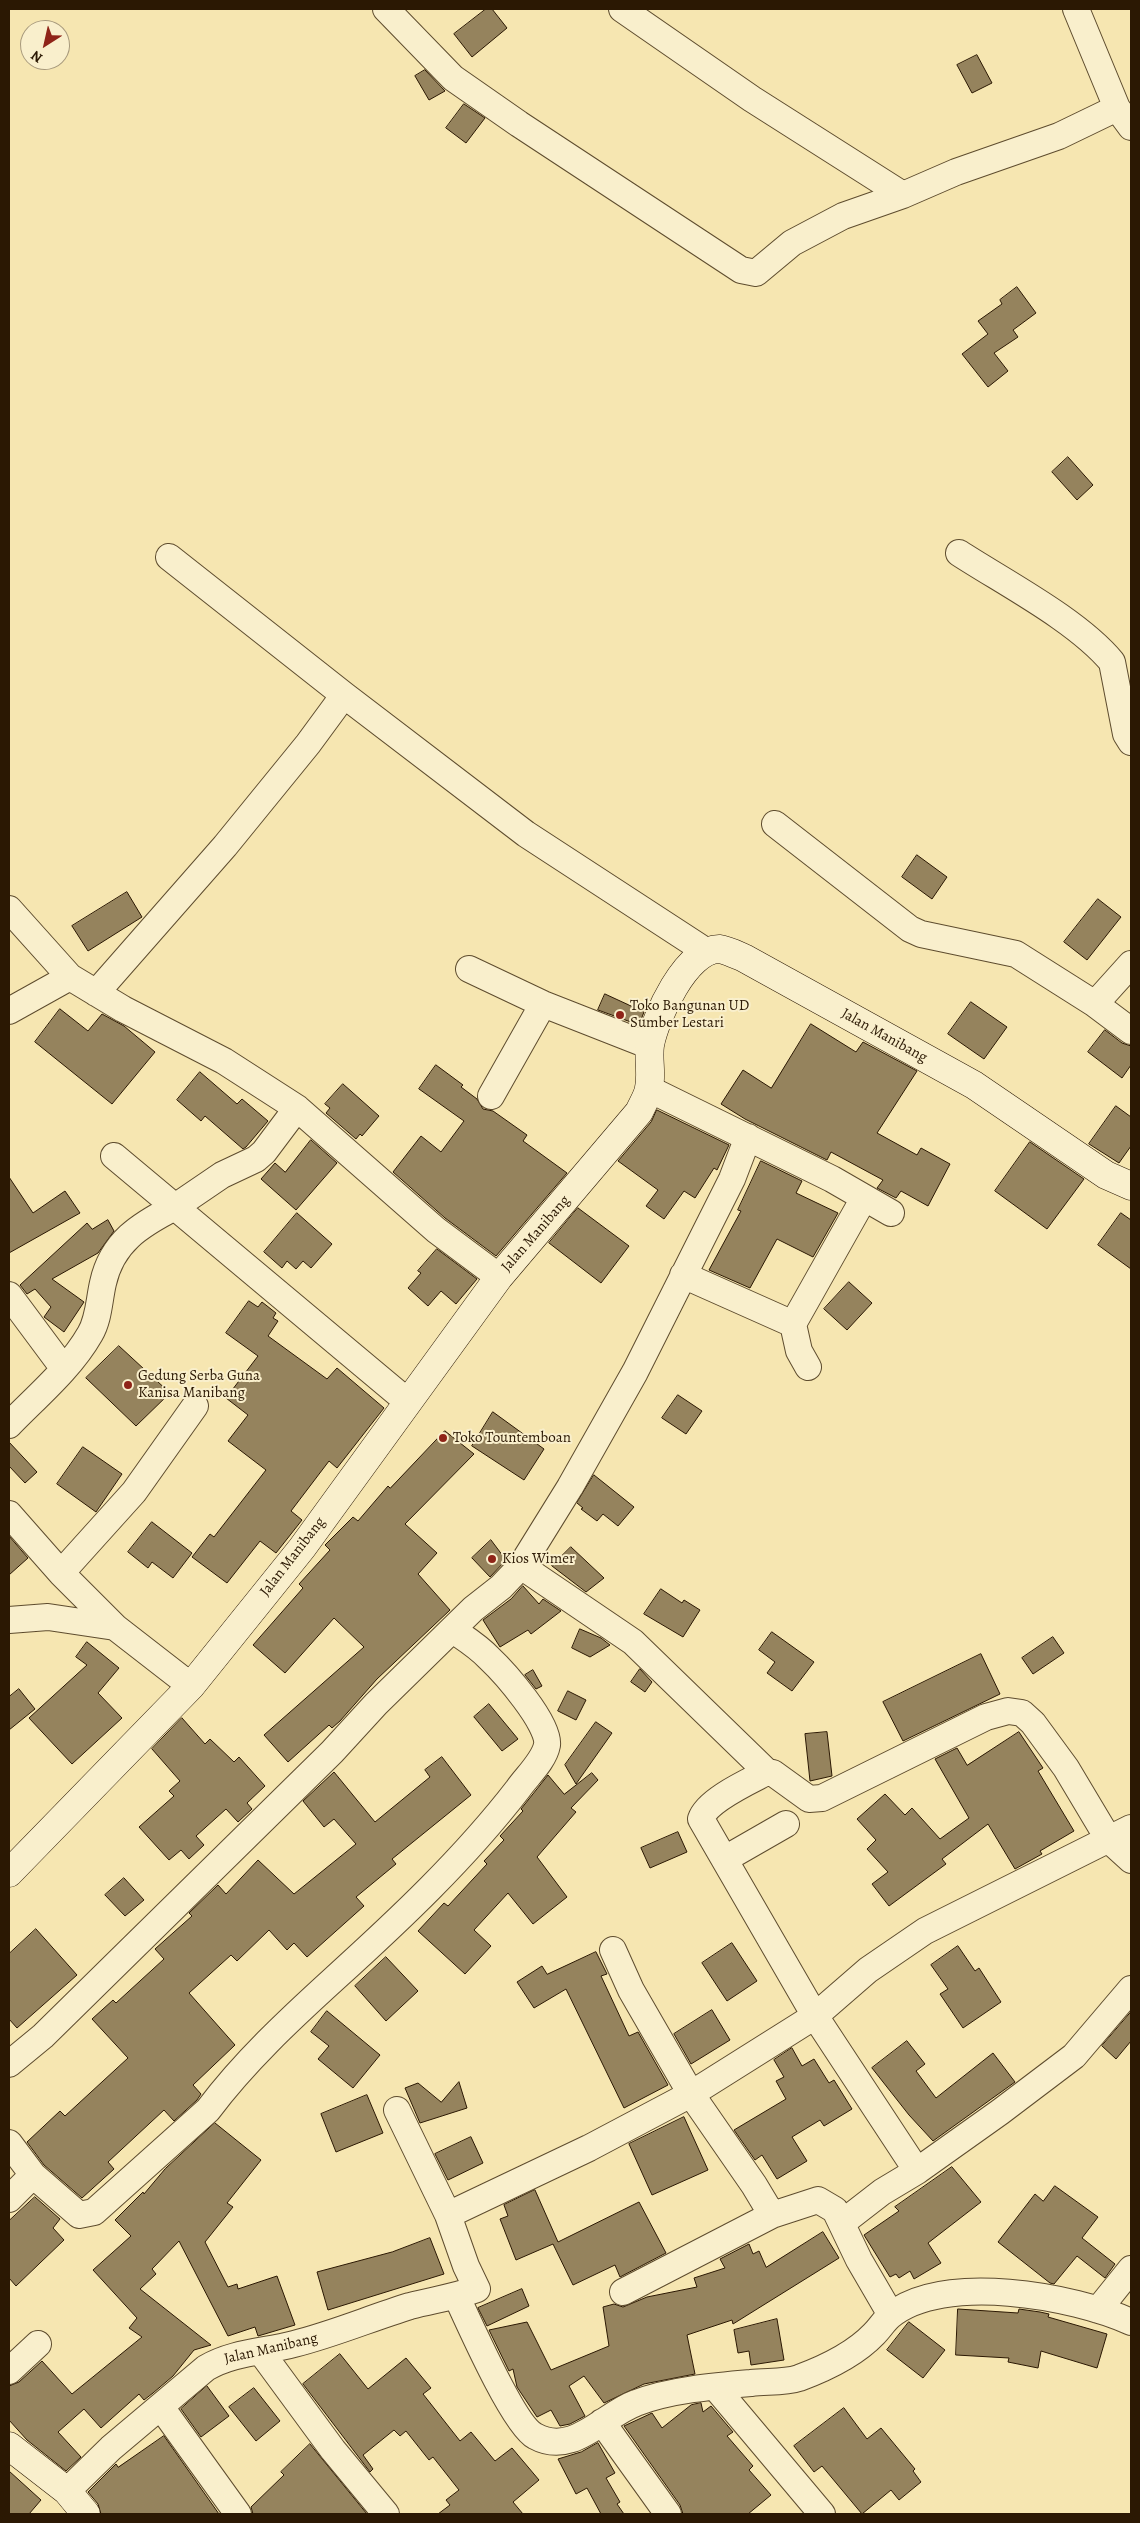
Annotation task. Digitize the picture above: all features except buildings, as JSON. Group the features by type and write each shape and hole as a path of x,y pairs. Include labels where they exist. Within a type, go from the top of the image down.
{"street":[{"path":"386,9 453,78 519,124 741,270 756,273 792,243 834,221 903,195 956,172 1059,136 1124,118 1076,9"},
{"path":"622,9 752,99 903,195"},
{"path":"959,553 1078,630 1108,657 1112,662 1126,734 1131,742"},
{"path":"169,557 344,695 526,834 707,952"},
{"path":"96,993 225,846 308,744 344,695"},
{"path":"775,824 916,933 1016,954 1095,1004 1131,1032"},
{"path":"9,909 70,977 123,1009 224,1061 297,1108 436,1230 499,1278"},
{"name":"Jalan Manibang","path":"9,1873 191,1686 302,1548 499,1278 534,1234 620,1137 638,1112 650,1089 650,1046 659,1014 673,989 692,962 707,952 719,950 744,958 974,1084 1106,1175 1131,1186"},
{"path":"1095,1004 1131,964"},
{"path":"469,969 543,1004 650,1046"},
{"path":"9,1011 70,977"},
{"path":"491,1096 543,1004"},
{"path":"650,1089 832,1179 891,1213"},
{"path":"9,1425 64,1369 91,1333 98,1312 103,1282 116,1251 125,1238 141,1225 175,1207 222,1175 256,1159 264,1152 297,1108"},
{"path":"9,2064 43,2036 332,1752 376,1704 473,1609 501,1587 522,1566 570,1487 622,1394 732,1179 748,1137"},
{"path":"114,1156 408,1402"},
{"path":"808,1367 795,1338 793,1324 864,1198"},
{"path":"683,1275 793,1324"},
{"path":"9,1295 64,1369"},
{"path":"61,1572 134,1492 194,1406"},
{"path":"9,1514 61,1572 115,1626 191,1686"},
{"path":"522,1566 633,1642 767,1772"},
{"path":"9,1620 48,1617 115,1626"},
{"path":"9,2143 33,2175 79,2215 94,2212 208,2110 221,2092 301,2008 437,1881 486,1827 543,1756 547,1743 543,1727 508,1678 489,1657 453,1630"},
{"path":"917,2171 815,2016 702,1819 703,1813 720,1798 767,1772 773,1772 809,1799 822,1798 986,1717 1008,1711 1022,1712 1033,1723 1066,1768 1120,1834 1131,1860"},
{"path":"725,1859 786,1824"},
{"path":"448,2215 589,2148 691,2094 815,2016 868,1970 925,1931 1120,1834"},
{"path":"613,1950 631,1990 691,2094 754,2185 772,2215"},
{"path":"842,2223 882,2192 917,2171 1000,2112 1074,2056 1131,1989"},
{"path":"397,2110 448,2215 466,2266 477,2289 457,2297 502,2390 518,2417 533,2435 547,2442 563,2442 581,2437 602,2422 636,2403 666,2395 796,2379 832,2364 852,2353 874,2334 891,2315 922,2300 966,2291 1049,2297 1098,2310 1131,2322"},
{"path":"9,2199 33,2175"},
{"path":"623,2292 772,2215 818,2200 828,2204 835,2210 858,2260 891,2315"},
{"path":"1098,2310 1131,2269"},
{"name":"Jalan Manibang","path":"67,2490 111,2448 206,2368 222,2359 261,2352 331,2334 421,2303 457,2297"},
{"path":"9,2371 38,2344"},
{"path":"261,2352 333,2450 386,2514"},
{"path":"716,2388 822,2514"},
{"path":"161,2407 238,2514"},
{"path":"602,2422 668,2514"},
{"path":"9,2446 67,2490 86,2514"}],"place":[{"name":"Toko Bangunan UD Sumber Lestari","path":"620,1015"},
{"name":"Gedung Serba Guna Kanisa Manibang","path":"128,1385"},
{"name":"Toko Tountemboan","path":"443,1438"},
{"name":"Kios Wimer","path":"492,1559"}]}
